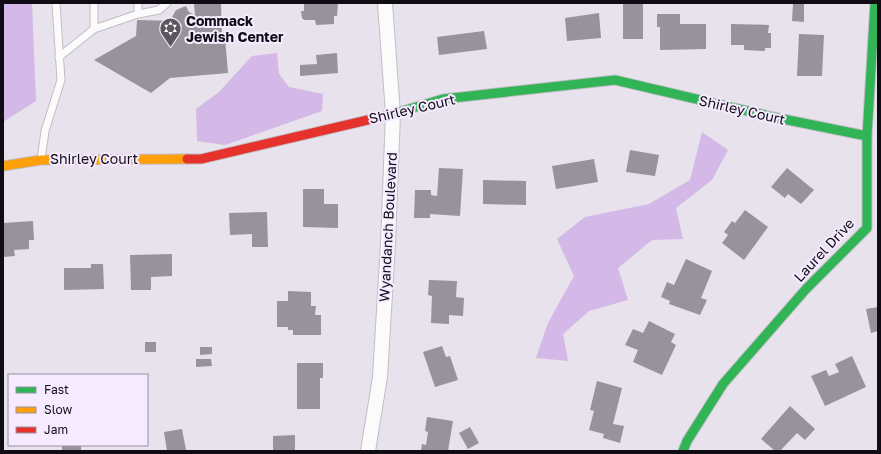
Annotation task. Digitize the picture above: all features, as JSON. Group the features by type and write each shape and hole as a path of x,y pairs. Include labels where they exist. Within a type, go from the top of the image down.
{"street":[{"name":"Wyandanch Boulevard","path":"368,451 380,378 388,244 393,114 385,3"},
{"name":"Laurel Drive","path":"683,451 687,441 723,384 806,288 872,230 867,136 875,3"},
{"name":"Shirley Court","path":"3,166 41,160 201,159 393,114 443,99 615,80 773,118 867,136"}],"lane":[{"path":"41,160 45,131 61,80 56,3"},
{"path":"94,3 94,30"},
{"path":"138,3 138,14"},
{"path":"59,57 94,30 138,14 159,10 167,3"}],"shaded area":[{"path":"3,3 32,3 36,101 3,122"},
{"path":"277,53 279,74 289,87 323,94 322,111 225,145 197,141 196,109 219,92 252,56"},
{"path":"702,132 728,150 712,180 676,208 683,239 652,240 618,268 628,300 589,311 563,334 568,361 536,358 548,323 574,276 557,239 585,217 649,204 690,180"}],"building":[{"name":"Commack Jewish Center","path":"194,3 221,3 222,36 225,38 228,73 170,78 151,93 94,60 136,36 137,20 178,21 172,17 176,10 186,6 189,12 195,15"},
{"path":"304,3 338,3 337,16 334,16 334,24 316,25 315,20 304,20 302,18 301,11 304,11"},
{"path":"623,3 643,3 643,39 623,39"},
{"path":"793,4 804,4 804,22 792,21"},
{"path":"599,13 601,38 567,41 565,18"},
{"path":"657,14 680,14 680,24 706,24 706,49 660,50 660,27 657,27"},
{"path":"731,24 769,25 768,33 771,33 771,48 765,48 765,51 744,50 744,45 731,45"},
{"path":"484,31 487,49 439,55 437,37"},
{"path":"799,34 824,35 822,76 797,76"},
{"path":"337,53 338,73 300,76 300,65 317,64 316,55"},
{"path":"630,150 659,155 655,176 626,172"},
{"path":"594,159 598,182 556,189 552,166"},
{"path":"439,168 463,169 460,216 430,214 430,218 414,218 415,190 431,190 431,195 437,196"},
{"path":"787,168 814,190 801,204 788,194 785,198 771,187"},
{"path":"483,180 526,181 526,205 483,204"},
{"path":"303,189 324,189 324,204 338,204 338,228 303,227"},
{"path":"745,210 768,227 744,260 722,243 728,235 724,232 732,221 735,223"},
{"path":"267,212 268,247 252,247 252,234 230,235 229,213"},
{"path":"33,221 34,240 29,240 29,249 14,250 15,256 3,257 3,223"},
{"path":"172,254 172,276 151,277 151,290 131,290 130,255"},
{"path":"686,259 712,271 701,298 707,300 700,315 669,304 670,301 661,297 667,282 674,285"},
{"path":"91,264 103,264 104,289 64,290 64,268 91,268"},
{"path":"429,280 457,281 456,297 464,298 463,316 449,315 449,324 431,323 432,296 428,295"},
{"path":"288,291 311,292 311,306 316,306 315,315 321,315 321,335 293,335 293,330 288,330 288,327 277,327 277,301 288,301"},
{"path":"878,307 878,331 871,333 866,309"},
{"path":"649,321 675,334 671,342 676,345 662,375 633,362 638,350 625,345 633,329 643,333"},
{"path":"145,342 156,342 156,352 145,352"},
{"path":"442,346 446,357 450,356 458,380 435,387 423,352"},
{"path":"200,347 212,347 212,354 200,355"},
{"path":"852,356 866,387 825,406 811,376 826,370 829,376 839,372 835,364"},
{"path":"196,359 211,359 212,366 196,367"},
{"path":"297,363 323,363 323,378 320,378 320,409 297,409"},
{"path":"597,381 622,388 613,424 624,426 620,443 603,438 604,434 589,430 594,411 590,410"},
{"path":"790,406 815,429 805,440 797,433 780,451 775,451 761,439"},
{"path":"427,417 453,421 448,451 421,451 422,444 426,445 428,432 425,431"},
{"path":"470,427 479,443 468,449 459,433"},
{"path":"182,429 186,450 167,451 164,432"},
{"path":"295,435 295,451 273,451 273,436"},
{"path":"62,446 81,446 81,451 62,451"}],"traffic: fast":[{"path":"683,451 687,441 723,384 806,289 867,228 867,136 875,3"},
{"path":"389,115 443,99 615,80 773,117 867,136"}],"traffic: slow":[{"path":"3,166 41,160 187,159"}],"traffic: jam":[{"path":"187,159 201,159 389,115"}],"place":[{"name":"Commack Jewish Center","path":"170,48"}]}
